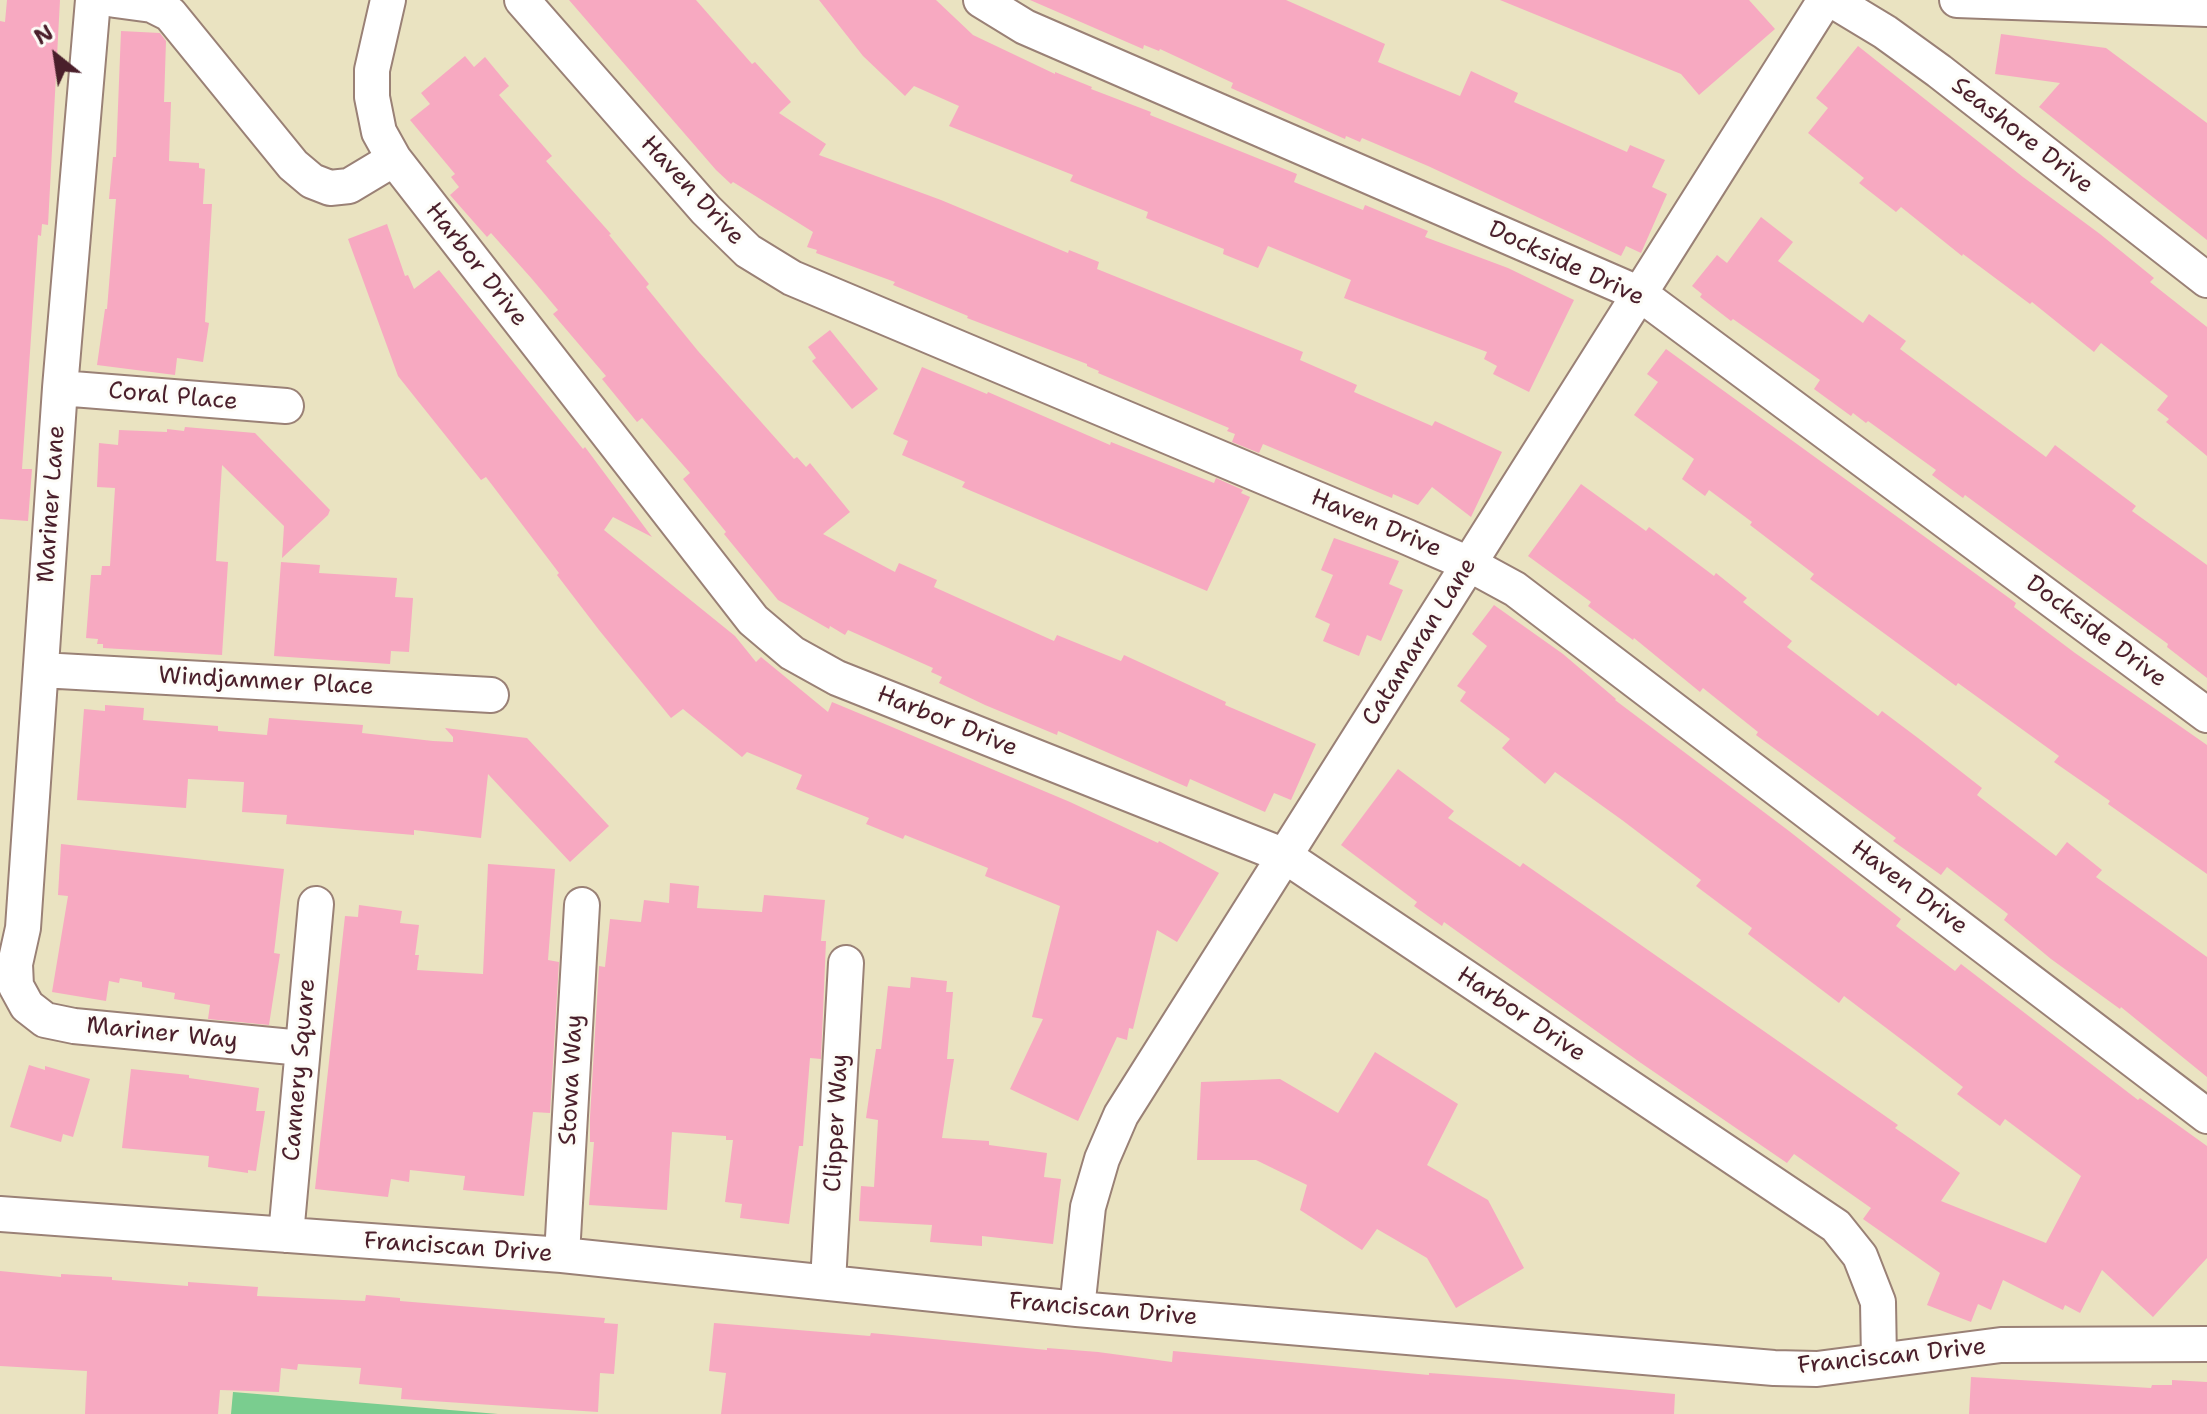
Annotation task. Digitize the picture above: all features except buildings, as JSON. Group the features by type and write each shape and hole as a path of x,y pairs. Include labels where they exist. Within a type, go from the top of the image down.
{"street":[{"name":"Mariner Lane","path":"27,1006 16,986 15,964 23,928 60,388 93,0"},
{"path":"115,0 152,5 170,14 293,165 312,181 330,188 349,186 394,159 379,132 372,97 372,70 388,0"},
{"name":"Haven Drive","path":"522,0 706,210 748,251 792,278 1469,564 1515,589 2207,1116"},
{"name":"Dockside Drive","path":"981,0 1025,27 1640,294 2207,715"},
{"name":"Catamaran Lane","path":"1077,1309 1088,1207 1102,1159 1121,1115 1825,0"},
{"name":"Seashore Drive","path":"1832,0 1885,32 1939,71 2207,280"},
{"path":"1957,0 2207,9"},
{"name":"Harbor Drive","path":"394,159 753,620 792,653 837,678 1285,856 1836,1226 1860,1256 1878,1302 1879,1360"},
{"name":"Coral Place","path":"60,388 286,406"},
{"name":"Windjammer Place","path":"41,670 491,695"},
{"name":"Cannery Square","path":"286,1235 316,904"},
{"name":"Stowa Way","path":"562,1255 582,905"},
{"name":"Clipper Way","path":"828,1282 846,963"},
{"name":"Mariner Way","path":"27,1006 45,1020 74,1026 302,1048"},
{"name":"Franciscan Drive","path":"0,1214 562,1255 1077,1309 1774,1368 1817,1369 2001,1345 2207,1344"}],"green space":[{"path":"233,1392 498,1414 231,1414"}]}
